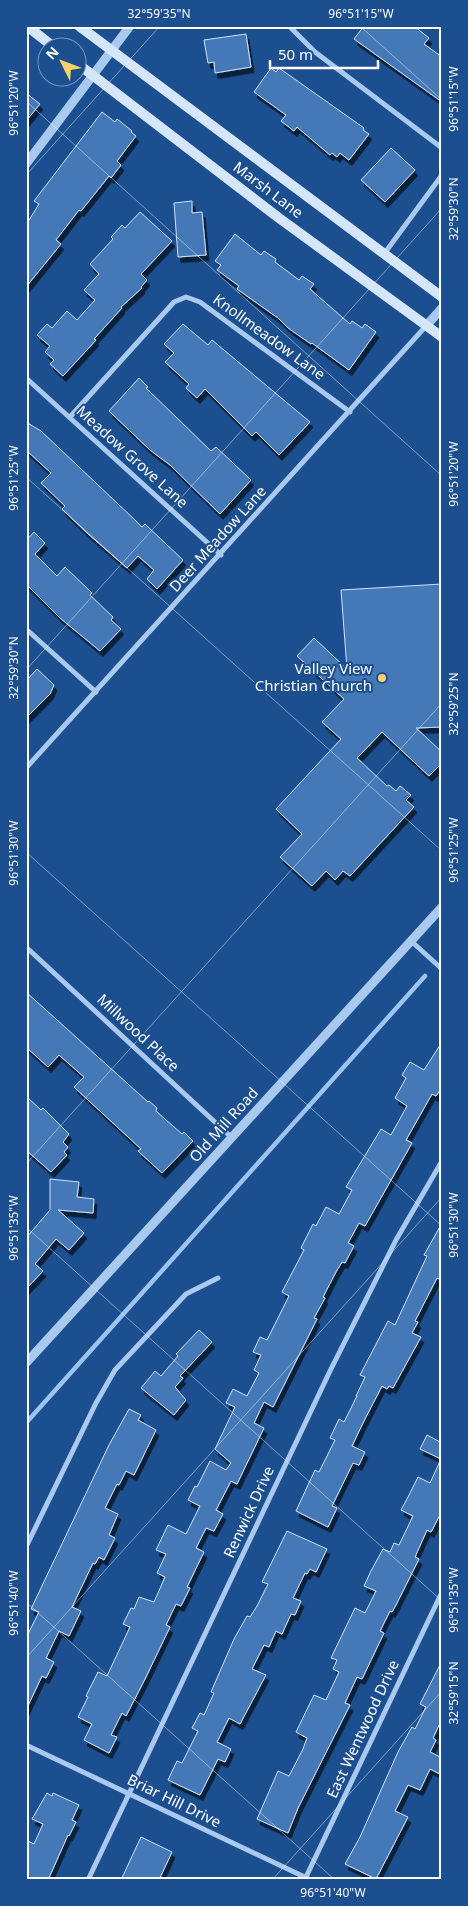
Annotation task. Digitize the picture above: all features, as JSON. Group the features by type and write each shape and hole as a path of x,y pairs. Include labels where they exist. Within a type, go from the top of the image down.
{"main road":[{"path":"26,26 42,38"},
{"name":"Marsh Lane","path":"79,26 442,297"},
{"name":"Marsh Lane","path":"88,72 279,218 442,337"}],"street":[{"path":"26,164 130,26"},
{"path":"289,26 315,52 442,148"},
{"path":"384,254 442,175"},
{"name":"Knollmeadow Lane","path":"70,417 174,302 186,297 200,302 350,412"},
{"path":"426,326 442,308"},
{"name":"Deer Meadow Lane","path":"26,768 221,555 426,326"},
{"name":"Meadow Grove Lane","path":"26,378 221,555"},
{"path":"26,629 96,692"},
{"name":"Old Mill Road","path":"26,1363 442,907"},
{"path":"411,940 442,969"},
{"name":"Millwood Place","path":"26,947 231,1137"},
{"name":"Renwick Drive","path":"88,1880 330,1371 396,1240 442,1161"},
{"path":"26,1547 96,1403 116,1370 186,1294 218,1278"},
{"name":"East Wentwood Drive","path":"309,1878 442,1592"},
{"name":"Briar Hill Drive","path":"26,1745 309,1878"}],"building":[{"path":"364,26 414,26 429,38 424,44 442,57 442,102 354,39"},
{"path":"246,34 251,67 215,73 214,62 208,63 204,40"},
{"path":"271,68 276,72 279,68 364,128 363,130 369,134 349,160 340,153 337,157 332,153 330,155 297,127 294,131 281,121 286,115 254,92"},
{"path":"26,93 40,104 26,121"},
{"path":"102,112 115,122 117,119 136,136 117,161 121,165 111,178 109,176 81,211 79,210 56,240 61,244 26,287 26,225 39,204 34,201"},
{"path":"391,148 415,170 385,202 361,180"},
{"path":"192,201 192,213 202,212 206,255 178,257 174,203"},
{"path":"140,212 172,241 141,274 147,280 142,288 121,307 94,339 96,340 63,376 50,364 54,360 45,352 50,346 37,335 47,324 52,328 67,311 77,320 95,300 84,290 99,274 90,264 113,239 111,237 122,225 125,228"},
{"path":"235,234 261,255 264,251 276,259 275,262 299,280 302,276 314,284 310,289 350,324 352,321 362,328 365,324 376,332 349,370 288,328 278,318 237,289 239,286 217,270 221,265 215,261"},
{"path":"183,324 208,345 212,340 310,422 279,455 256,432 252,436 205,389 197,398 186,388 189,384 165,362 174,353 164,344"},
{"path":"139,378 148,387 146,388 211,451 216,447 251,480 220,514 170,465 150,450 109,411"},
{"path":"26,422 41,431 142,527 145,524 183,560 157,589 147,579 154,570 138,556 127,568 62,509 65,506 41,483 51,473 26,450"},
{"path":"34,532 45,543 35,554 57,576 65,567 92,593 90,595 113,617 111,620 121,629 100,651 60,618 26,584 26,541"},
{"name":"Valley View Christian Church","path":"442,584 442,727 416,728 442,752 442,763 429,776 382,732 357,758 387,786 389,785 396,791 400,786 411,795 406,800 414,807 350,876 343,871 335,880 326,871 312,886 280,857 302,834 276,809 341,739 322,722 344,699 297,656 314,638 347,669 341,590"},
{"path":"37,669 54,685 50,694 26,718 26,681"},
{"path":"26,992 157,1108 156,1111 193,1141 162,1173 138,1151 141,1149 74,1087 84,1077 59,1055 48,1067 26,1047"},
{"path":"442,1042 442,1087 436,1096 432,1094 406,1140 412,1143 365,1226 359,1223 348,1243 354,1246 345,1263 342,1262 323,1297 325,1298 314,1318 317,1319 273,1407 264,1402 254,1423 264,1428 237,1484 231,1481 216,1510 223,1514 214,1531 206,1528 196,1548 204,1552 187,1587 190,1588 181,1606 176,1604 166,1625 170,1627 145,1679 126,1716 122,1713 111,1735 117,1737 109,1753 84,1740 92,1724 78,1717 88,1697 86,1696 98,1672 107,1676 130,1627 123,1624 131,1608 134,1609 139,1597 154,1602 165,1577 157,1573 166,1554 156,1550 168,1525 186,1534 200,1506 188,1500 210,1461 226,1470 231,1463 215,1449 235,1407 226,1403 233,1389 247,1396 259,1373 254,1370 261,1355 253,1352 260,1337 267,1340 289,1296 282,1292 304,1250 301,1248 313,1224 316,1226 326,1207 339,1214 352,1190 346,1187 381,1129 391,1135 407,1106 395,1098 406,1078 402,1075 410,1062 424,1070"},
{"path":"26,1096 41,1110 43,1108 69,1134 63,1142 68,1147 64,1152 67,1155 51,1172 26,1150"},
{"path":"50,1179 79,1182 77,1197 94,1199 93,1213 58,1210 84,1233 69,1250 56,1239 35,1264 43,1271 26,1289 26,1238 50,1210"},
{"path":"442,1223 442,1280 437,1278 415,1321 418,1322 412,1333 421,1337 393,1388 389,1386 387,1389 382,1386 363,1423 352,1446 365,1452 359,1465 353,1463 332,1506 337,1508 328,1527 296,1511 315,1470 319,1472 335,1440 330,1438 339,1419 344,1422 357,1396 365,1377 360,1375 388,1321 395,1325 427,1256 424,1255"},
{"path":"199,1330 212,1342 180,1376 183,1378 175,1387 186,1400 174,1415 141,1388 155,1371 161,1376 178,1356 176,1354"},
{"path":"129,1409 141,1415 138,1420 156,1430 134,1475 126,1471 105,1508 118,1514 109,1535 115,1538 104,1560 99,1557 95,1564 93,1563 72,1607 81,1611 69,1636 59,1631 46,1658 54,1662 46,1678 42,1676 26,1710 26,1638 39,1612 31,1609 109,1445"},
{"path":"427,1435 442,1443 442,1511 431,1532 427,1530 415,1557 419,1559 396,1605 392,1612 390,1611 380,1631 384,1633 362,1679 357,1677 345,1703 350,1705 298,1808 288,1833 257,1819 278,1771 289,1776 303,1749 307,1738 296,1732 314,1695 326,1700 339,1672 333,1669 337,1660 331,1658 355,1608 365,1613 376,1591 364,1586 371,1571 383,1549 390,1552 394,1543 399,1545 413,1516 401,1510 418,1477 430,1483 441,1459 420,1449"},
{"path":"287,1531 327,1549 316,1572 310,1569 307,1574 305,1573 293,1598 301,1601 295,1615 291,1614 282,1634 276,1631 269,1647 264,1645 252,1669 266,1675 240,1724 229,1718 217,1742 231,1749 225,1762 218,1759 200,1795 168,1780 177,1761 182,1763 198,1731 192,1728 200,1713 204,1715 214,1693 211,1692 234,1639 247,1616 250,1617 257,1606 268,1584 262,1582"},
{"path":"442,1661 442,1719 433,1738 436,1740 430,1752 442,1758 442,1775 430,1769 420,1790 408,1785 395,1811 408,1817 376,1879 345,1864 360,1837 398,1752 412,1727 415,1729 426,1707 420,1704"},
{"path":"47,1793 52,1796 53,1793 79,1805 72,1820 76,1822 68,1835 48,1880 26,1880 26,1840 34,1844 43,1824 32,1819"},
{"path":"141,1837 172,1852 159,1880 121,1880"}],"waterway":[{"path":"26,1423 425,976"}],"place":[{"name":"Valley View Christian Church","path":"382,678"}]}
